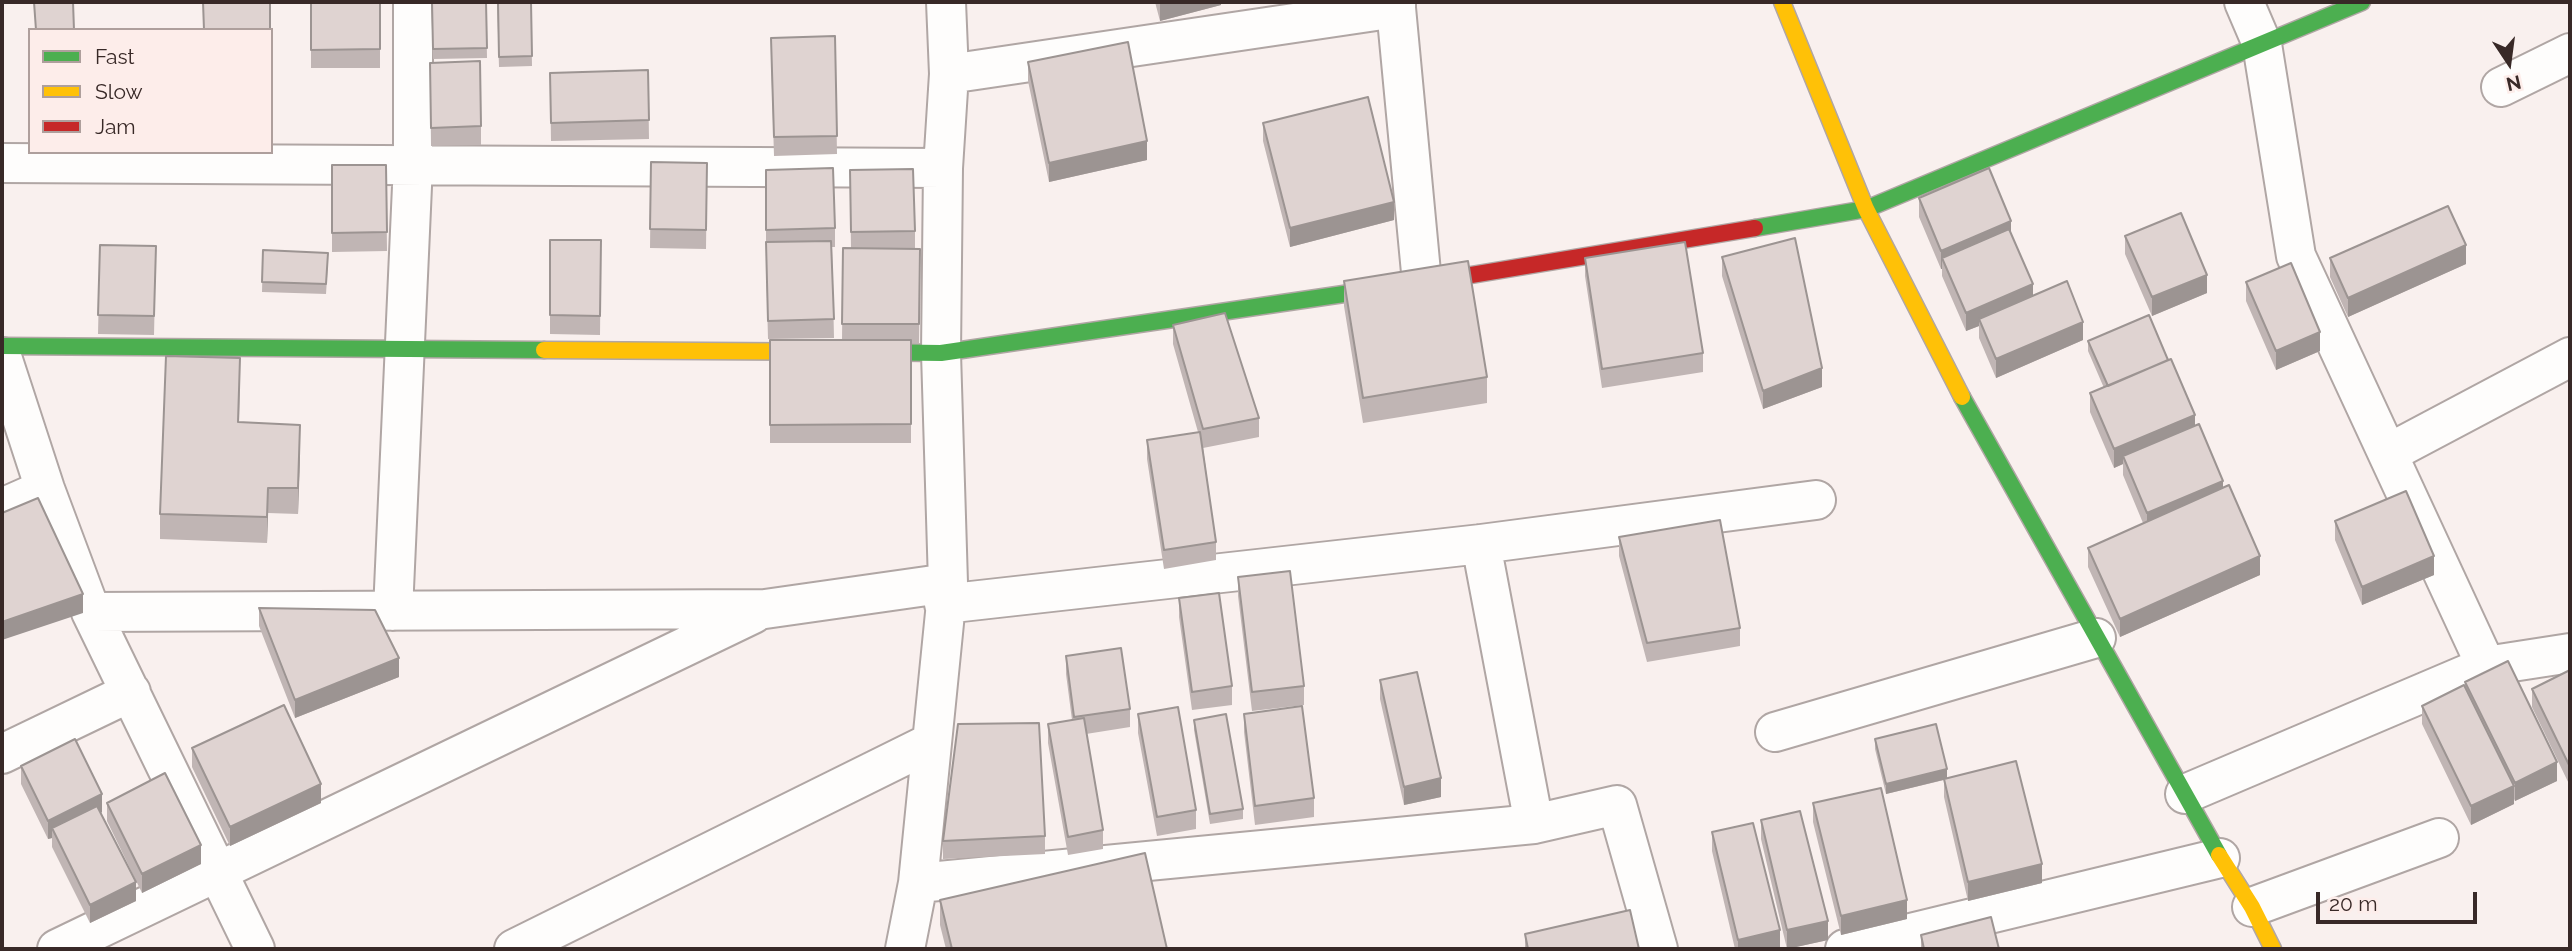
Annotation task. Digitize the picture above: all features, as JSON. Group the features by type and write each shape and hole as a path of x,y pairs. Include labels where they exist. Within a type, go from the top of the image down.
{"street":[{"path":"393,611 413,164 413,2"},
{"path":"905,949 918,883 946,594 941,353 943,168 949,74 946,2"},
{"path":"2244,2 2262,44 2296,256 2486,666"},
{"path":"2,346 941,353 1422,283 1866,209 2362,2"},
{"path":"1786,3 1866,209 1989,449 2220,858 2252,907 2273,949"},
{"path":"949,74 1396,5 1422,283"},
{"path":"2501,87 2570,53"},
{"path":"2,163 943,168"},
{"path":"2,357 45,489 91,612 255,949"},
{"path":"2389,453 2570,357"},
{"path":"2,508 45,489"},
{"path":"91,612 765,609 1481,544 1816,500"},
{"path":"1481,544 1534,824"},
{"path":"57,949 765,609"},
{"path":"1775,732 2096,638"},
{"path":"2185,794 2486,666 2570,653"},
{"path":"2,754 131,692"},
{"path":"513,949 932,742"},
{"path":"918,883 1534,824 1617,805 1658,949"},
{"path":"2252,907 2439,838"},
{"path":"1845,949 2220,858"}],"building":[{"path":"34,2 73,2 74,28 36,28"},
{"path":"203,2 270,2 270,28 204,28"},
{"path":"311,2 380,2 380,49 311,50"},
{"path":"432,2 486,2 487,48 433,49"},
{"path":"498,2 531,2 532,56 499,57"},
{"path":"835,36 837,136 774,137 771,38"},
{"path":"1128,42 1147,141 1049,163 1028,62"},
{"path":"480,61 481,126 431,128 430,63"},
{"path":"648,70 649,120 551,123 550,73"},
{"path":"1368,97 1394,202 1290,228 1263,123"},
{"path":"651,162 707,163 706,230 650,229"},
{"path":"332,165 386,165 387,232 332,233"},
{"path":"833,168 835,228 766,230 766,170"},
{"path":"1989,168 2011,221 1941,251 1919,198"},
{"path":"913,169 915,231 851,232 850,170"},
{"path":"2448,206 2466,245 2348,298 2330,258"},
{"path":"2181,213 2207,275 2152,297 2125,236"},
{"path":"2009,229 2033,284 1966,313 1942,258"},
{"path":"1795,238 1822,368 1763,391 1722,257"},
{"path":"550,240 601,240 600,316 550,315"},
{"path":"831,241 834,319 768,321 766,242"},
{"path":"1685,242 1703,353 1602,369 1585,258"},
{"path":"100,245 156,246 154,316 98,315"},
{"path":"843,248 920,249 919,324 842,324"},
{"path":"263,250 328,253 326,284 262,282"},
{"path":"1468,261 1487,377 1363,398 1344,281"},
{"path":"2291,263 2320,332 2276,351 2246,282"},
{"path":"2067,281 2083,322 1996,359 1979,319"},
{"path":"1225,313 1259,418 1203,429 1173,325"},
{"path":"2149,315 2168,360 2108,386 2088,341"},
{"path":"770,340 911,340 911,424 770,425"},
{"path":"166,356 240,358 238,422 300,425 298,488 268,488 267,517 160,514"},
{"path":"2171,359 2195,415 2114,449 2090,393"},
{"path":"2199,424 2223,481 2147,513 2123,456"},
{"path":"1200,432 1216,542 1164,550 1147,440"},
{"path":"2229,485 2260,556 2120,619 2088,548"},
{"path":"2406,491 2434,556 2362,587 2335,521"},
{"path":"38,498 83,594 2,622 2,513"},
{"path":"1720,520 1740,628 1647,643 1619,537"},
{"path":"1290,571 1304,686 1252,692 1238,577"},
{"path":"1219,593 1232,686 1192,692 1179,598"},
{"path":"259,608 375,610 399,658 295,700"},
{"path":"1121,648 1130,709 1074,717 1066,656"},
{"path":"2508,661 2557,762 2515,783 2465,682"},
{"path":"2570,670 2570,767 2532,689"},
{"path":"1417,672 1441,778 1404,787 1380,680"},
{"path":"2464,685 2514,786 2471,806 2422,706"},
{"path":"284,705 321,784 230,827 192,748"},
{"path":"1302,706 1314,798 1255,806 1244,714"},
{"path":"1178,707 1196,810 1157,817 1138,714"},
{"path":"1226,714 1243,809 1210,814 1194,720"},
{"path":"1084,718 1103,830 1068,837 1048,724"},
{"path":"1039,723 1045,836 943,841 958,724"},
{"path":"1936,724 1947,769 1886,784 1875,739"},
{"path":"75,739 102,794 48,821 21,766"},
{"path":"2016,761 2042,864 1968,882 1944,779"},
{"path":"165,773 201,845 142,874 107,803"},
{"path":"1881,788 1907,900 1841,916 1813,803"},
{"path":"97,806 136,882 90,905 52,828"},
{"path":"1800,811 1828,921 1787,930 1761,820"},
{"path":"1753,823 1780,930 1738,940 1712,832"},
{"path":"1145,853 1167,949 952,949 940,900"},
{"path":"1630,910 1639,949 1528,949 1525,934"},
{"path":"1991,917 1999,949 1924,949 1921,935"}],"traffic: fast":[{"path":"1755,228 1866,209 2362,2"},
{"path":"865,352 941,353 1453,278"},
{"path":"2,346 544,350"},
{"path":"1962,397 2219,855"}],"traffic: slow":[{"path":"1782,2 1866,209 1962,397"},
{"path":"544,350 865,352"},
{"path":"2219,855 2252,907 2273,949"}],"traffic: jam":[{"path":"1453,278 1755,228"}]}
